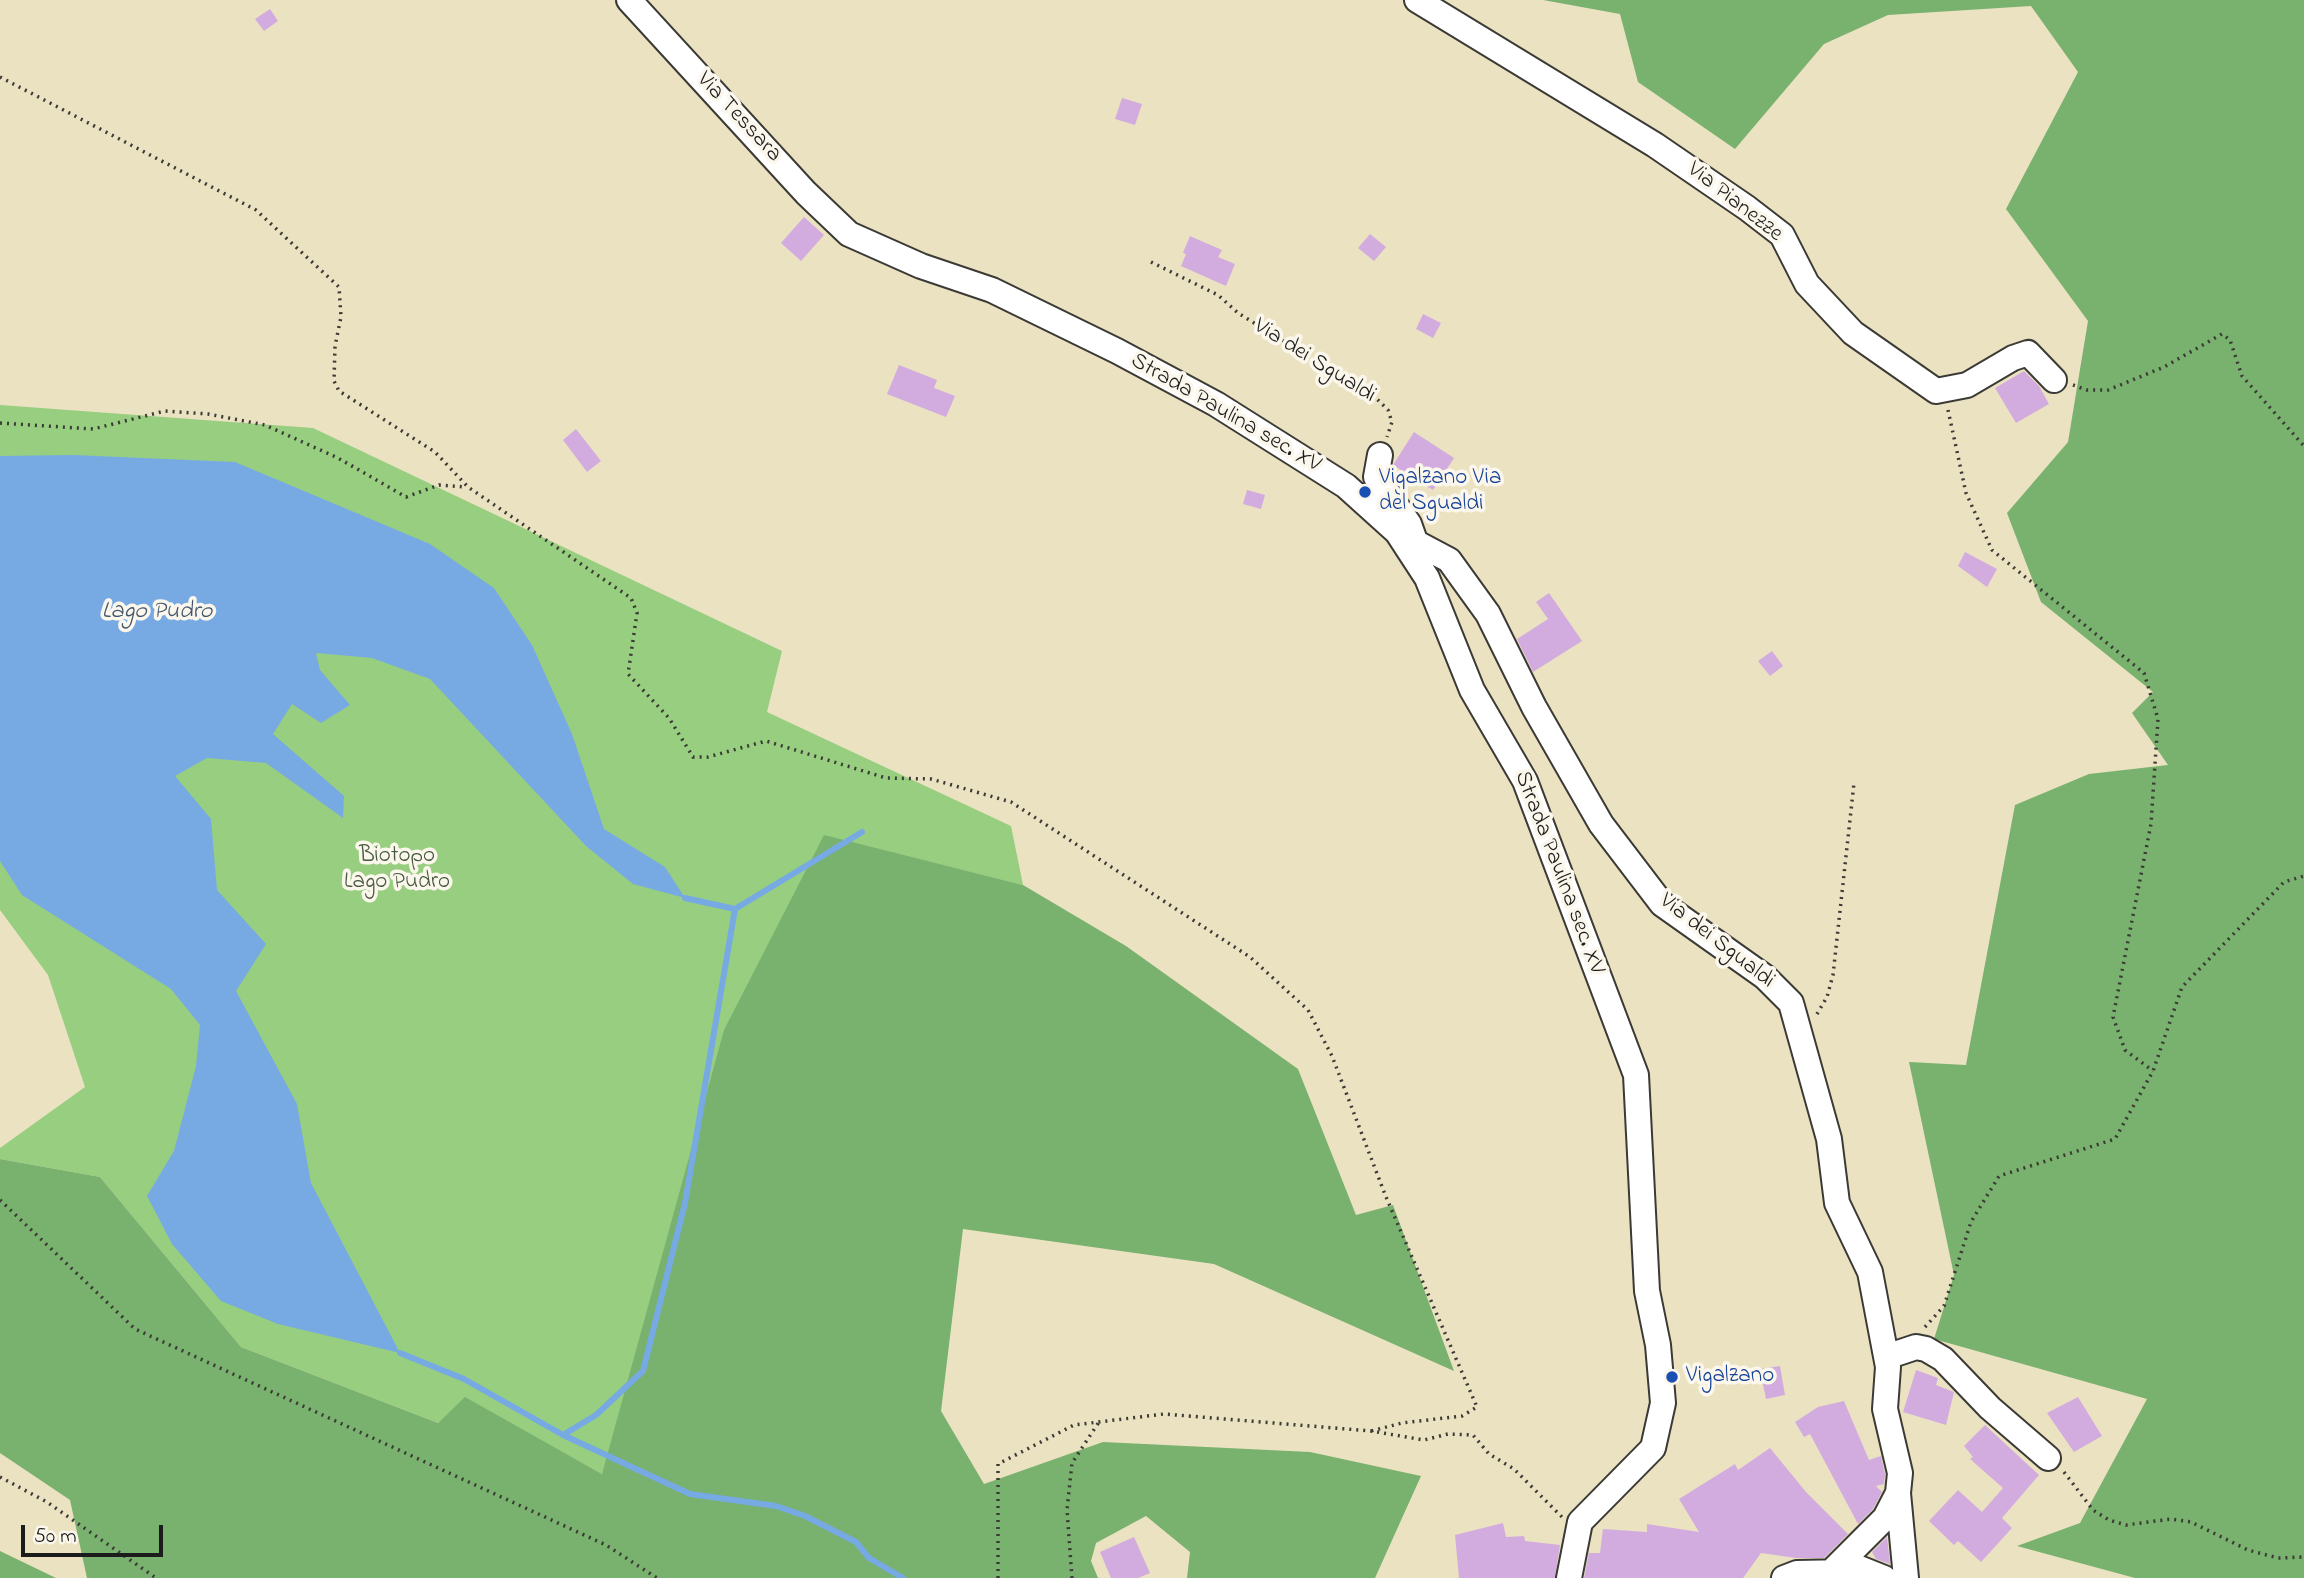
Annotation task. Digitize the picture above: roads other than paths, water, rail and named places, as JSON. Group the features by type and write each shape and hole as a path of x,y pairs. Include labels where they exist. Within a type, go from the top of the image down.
{"street":[{"name":"Via Tessara","path":"629,0 806,193 849,234"},
{"name":"Via Pianezze","path":"1417,0 1655,145 1783,235 1807,284 1853,333 1936,391 1967,386 2012,358 2028,353 2054,380"},
{"name":"Strada Paulina sec. XV","path":"849,234 921,266 992,290 1117,351 1216,404 1346,486 1406,537 1427,578 1472,690 1525,781 1636,1075 1647,1291 1658,1345 1663,1404 1653,1448 1580,1522 1569,1578"},
{"path":"1380,455 1376,477 1409,524 1406,537"},
{"name":"Via dei Sgualdi","path":"1406,537 1449,560 1488,614 1534,707 1601,824 1662,904 1765,977 1791,1003 1829,1139 1838,1203 1870,1272 1896,1355 1885,1409 1900,1473 1898,1493 1906,1578"},
{"path":"1896,1355 1926,1349 1943,1359 1990,1408 2048,1458"},
{"path":"1842,1573 1885,1518 1898,1493"},
{"path":"1784,1578 1797,1573 1842,1573 1859,1568 1884,1578"}],"water":[{"name":"Lago Pudro","path":"73,455 235,462 430,544 494,588 532,645 572,734 604,829 665,867 685,898 633,884 586,846 430,679 372,658 316,653 320,670 350,705 321,723 292,704 273,734 344,796 343,818 266,763 207,758 175,776 211,819 217,890 266,944 236,991 297,1104 311,1183 400,1353 278,1324 221,1301 172,1244 147,1196 174,1151 196,1066 200,1025 171,989 22,895 0,861 0,456"}],"waterway":[{"path":"685,898 735,909 862,832"},
{"path":"563,1435 596,1415 643,1371 685,1203 735,909"},
{"path":"400,1353 464,1379 563,1435 690,1494 776,1506 805,1516 856,1542 869,1558 903,1578"}],"place":[{"name":"Vigalzano Via del Sgualdi","path":"1365,492"},
{"name":"Vigalzano","path":"1672,1377"}],"park label":[{"name":"Biotopo Lago Pudro","path":"397,870"}]}
